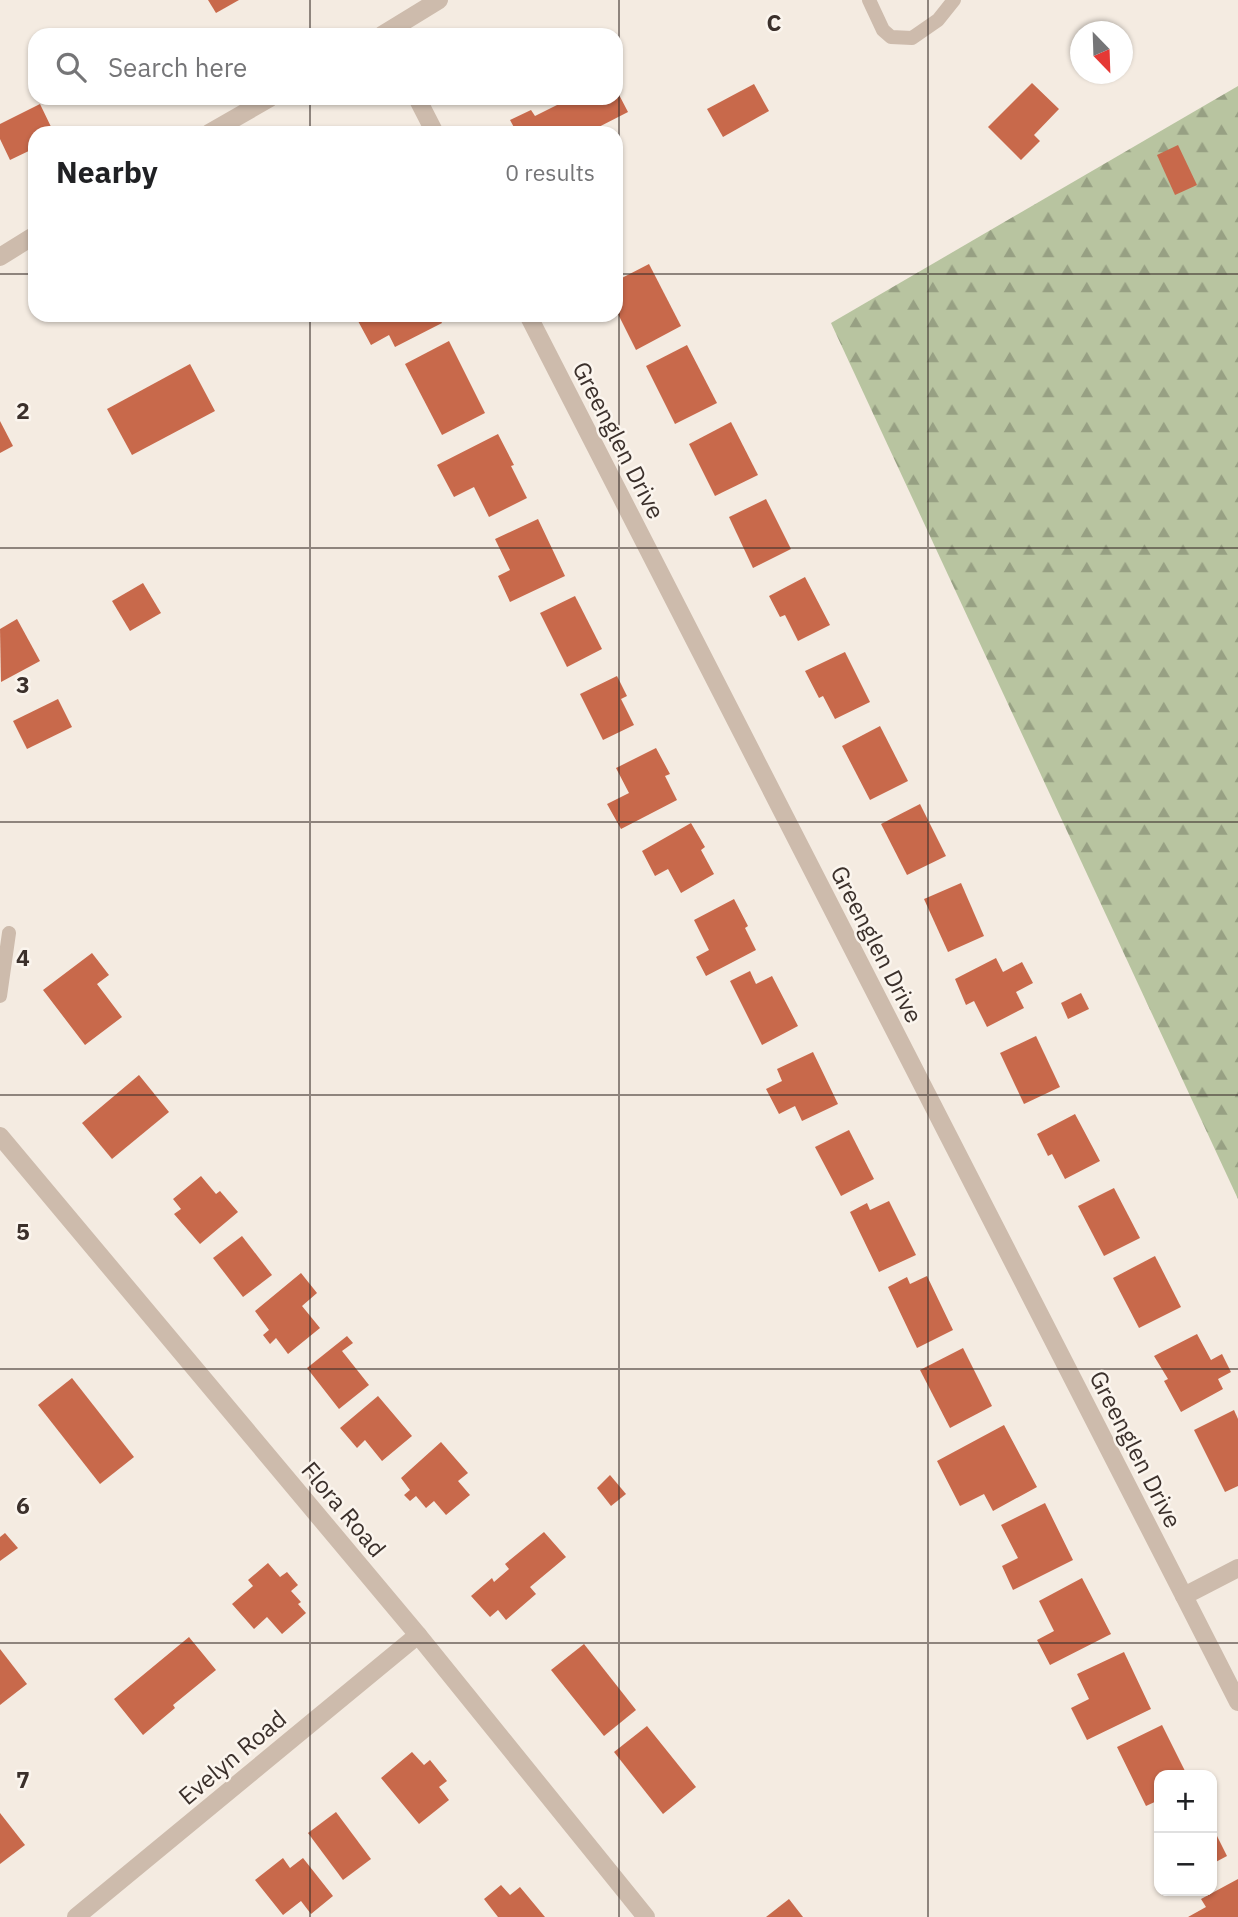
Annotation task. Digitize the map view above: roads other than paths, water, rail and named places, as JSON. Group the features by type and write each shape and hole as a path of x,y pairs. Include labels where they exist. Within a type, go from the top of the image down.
{"street":[{"path":"394,28 439,0"},
{"path":"220,126 258,105"},
{"path":"421,105 431,126"},
{"path":"0,257 28,239"},
{"name":"Greenglen Drive","path":"532,322 1238,1702"},
{"name":"Flora Road","path":"0,1136 418,1635 646,1917"},
{"path":"1184,1596 1238,1568"},
{"name":"Evelyn Road","path":"76,1917 418,1635"}],"lane":[{"path":"869,0 883,30 891,37 912,37 938,20 954,0"},
{"path":"0,996 9,933"}]}
